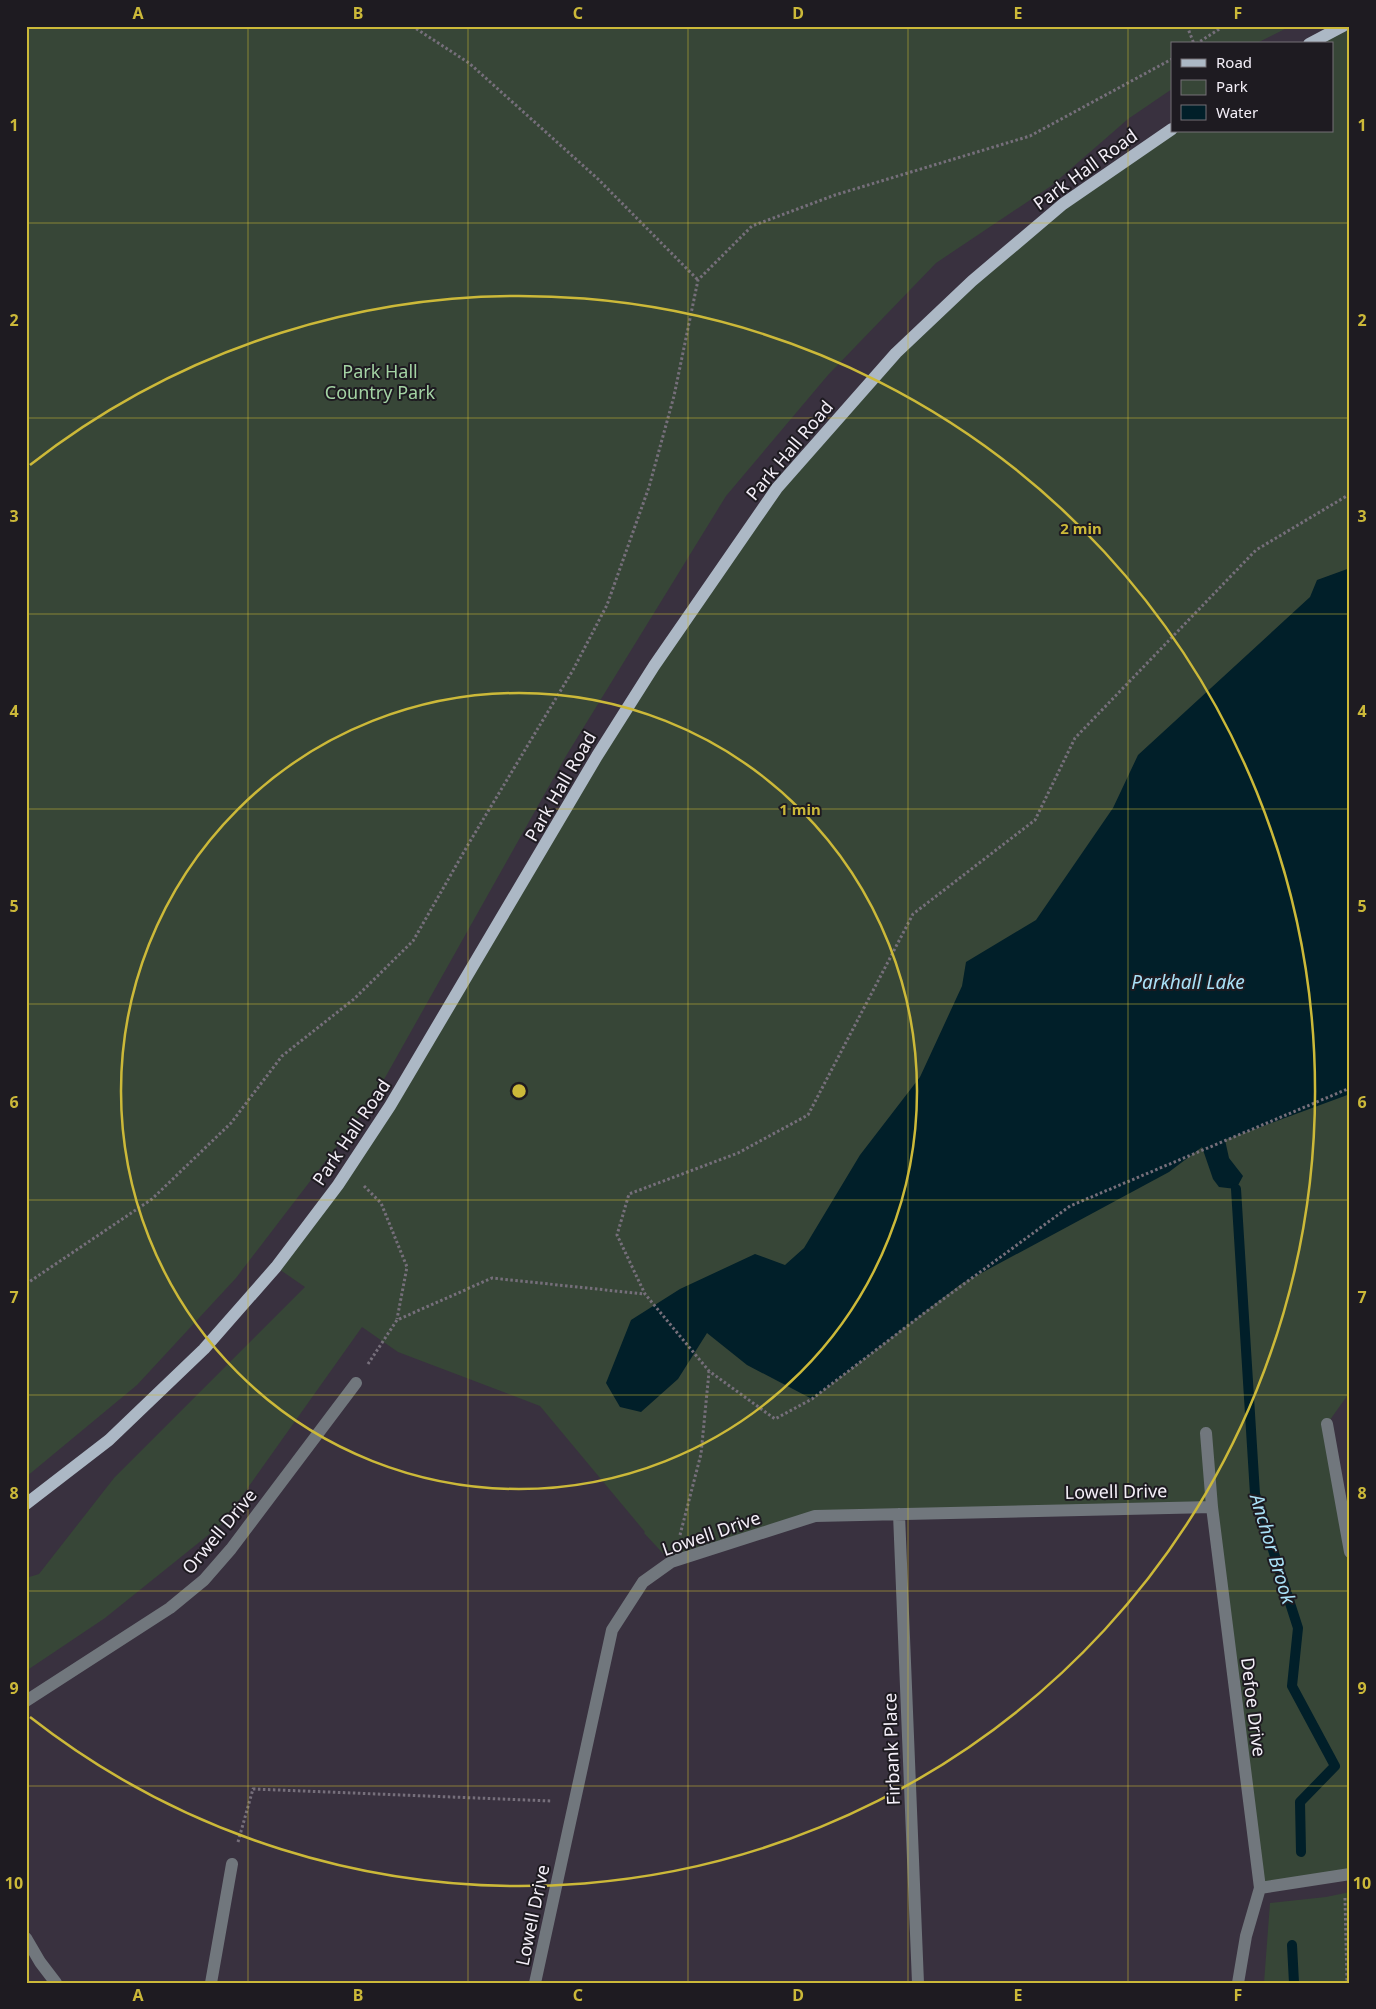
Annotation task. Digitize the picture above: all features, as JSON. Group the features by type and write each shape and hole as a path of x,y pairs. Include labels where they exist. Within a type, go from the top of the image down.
{"main road":[{"path":"1313,42 1342,26"},
{"name":"Park Hall Road","path":"26,1504 109,1440 204,1349 276,1267 348,1170 396,1098 597,756 649,673 777,488 896,353 972,281 1063,204 1171,130"}],"street":[{"name":"Orwell Drive","path":"26,1700 170,1608 204,1580 231,1549 356,1383"},
{"path":"1327,1424 1350,1552"},
{"name":"Defoe Drive","path":"1206,1433 1212,1506 1260,1888 1246,1936 1238,1983"},
{"name":"Lowell Drive","path":"534,1983 612,1630 643,1582 671,1562 815,1516 1212,1506"},
{"name":"Firbank Place","path":"900,1514 918,1983"},
{"path":"211,1983 232,1864"},
{"path":"1260,1888 1347,1874"},
{"path":"26,1938 40,1962 56,1983"}],"path":[{"path":"412,26 470,63 598,179 698,280"},
{"path":"1187,26 1194,42"},
{"path":"1198,42 1224,26"},
{"path":"26,1284 152,1199 231,1123 282,1056 354,999 412,941 573,670 607,605 649,487 674,396 698,280 752,226 835,195 1030,136 1171,60"},
{"path":"1350,494 1256,550 1075,738 1035,820 914,914 808,1115 738,1153 629,1194 617,1235 645,1294 709,1371 774,1419 812,1399 923,1314 1070,1206 1350,1088"},
{"path":"348,1170 381,1203 407,1267 397,1320 356,1383"},
{"path":"397,1320 492,1278 645,1294"},
{"path":"679,1539 701,1454 709,1371"},
{"path":"232,1864 253,1789 574,1802"},
{"path":"1347,1874 1347,1983"}],"green space":[{"name":"Park Hall Country Park","path":"26,26 1291,26 1259,42 1171,42 1171,90 1128,119 1051,186 936,263 828,375 726,496 566,756 373,1099 236,1278 137,1385 26,1477"},
{"path":"1350,26 1350,1392 1327,1424 1350,1552 1350,1874 1260,1888 1212,1507 815,1516 671,1562 644,1533 540,1406 398,1352 362,1327 222,1524 105,1618 26,1671 26,1578 39,1574 114,1478 305,1287 276,1267 390,1106 645,680 777,488 972,281 1140,151 1171,132 1334,132 1334,42 1323,42"},
{"path":"1350,1892 1350,1983 1264,1983 1270,1903 1326,1897"}],"water":[{"name":"Parkhall Lake","path":"1350,568 1350,1094 1225,1140 1229,1158 1243,1176 1236,1189 1219,1187 1213,1179 1202,1147 1169,1172 961,1284 812,1399 747,1365 707,1333 678,1379 641,1412 620,1407 606,1383 631,1320 680,1289 755,1254 785,1265 804,1248 860,1155 920,1077 962,986 966,962 1036,920 1113,808 1138,755 1310,597 1317,580"}],"waterway":[{"name":"Anchor Brook","path":"1236,1189 1255,1494 1298,1628 1292,1686 1335,1766 1300,1802 1301,1852"},
{"name":"Anchor Brook","path":"1292,1945 1294,1983"}]}
